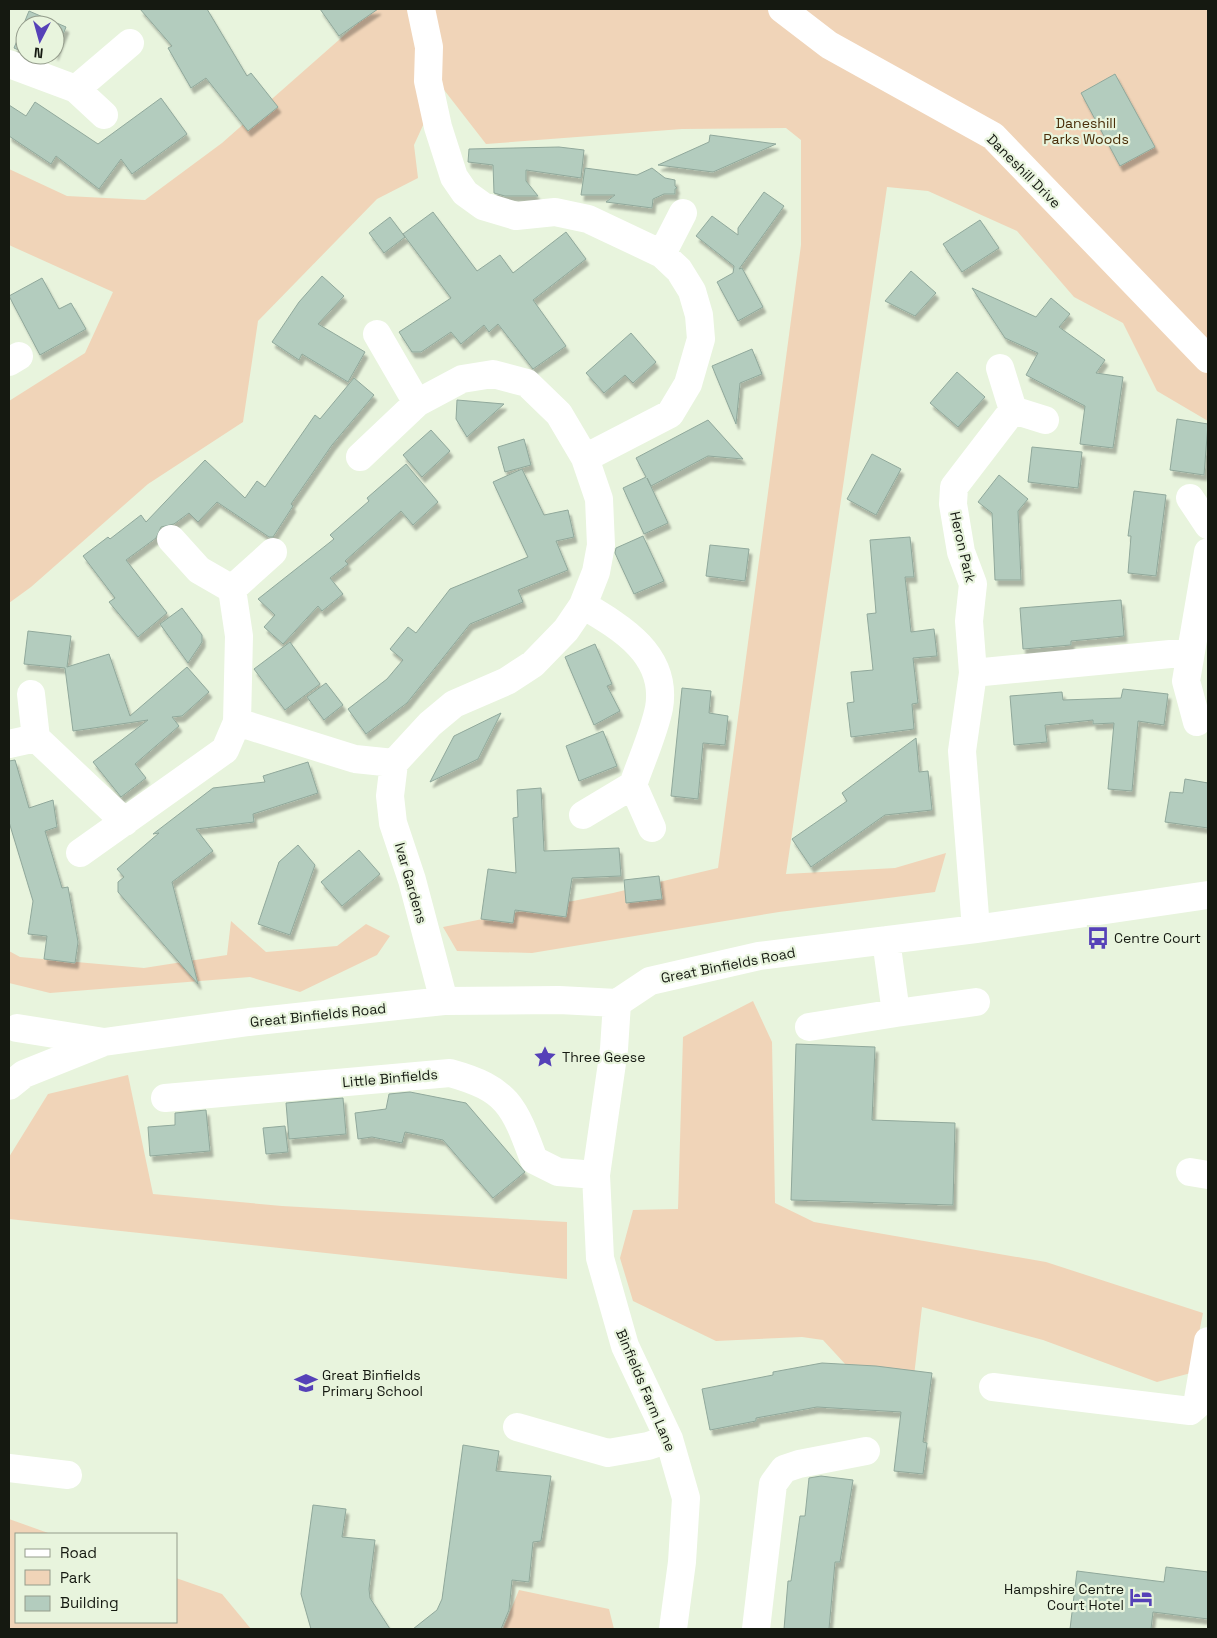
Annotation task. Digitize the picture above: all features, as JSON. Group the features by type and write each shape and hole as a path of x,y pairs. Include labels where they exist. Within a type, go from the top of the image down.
{"street":[{"path":"421,9 429,47 428,81 438,127 454,177 465,193 483,206 516,216 555,212 588,219 662,254 678,270 692,291 699,315 701,339 688,384 670,414 585,458"},
{"name":"Daneshill Drive","path":"782,9 829,45 993,136 1208,359"},
{"path":"76,89 130,43"},
{"path":"9,64 76,89 104,115"},
{"path":"662,254 683,213"},
{"path":"377,334 417,403"},
{"path":"1000,368 1012,410 1045,420"},
{"path":"237,722 355,759 394,763 430,724 454,704 506,681 533,664 566,630 582,605 596,572 601,545 599,498 585,458 558,414 527,383 493,374 462,379 417,403 360,457"},
{"name":"Heron Park","path":"976,928 962,752 973,673 969,621 973,584 961,552 953,504 954,487 1012,410"},
{"path":"1190,498 1208,525"},
{"path":"171,539 199,570 232,589"},
{"path":"232,589 273,552"},
{"path":"1197,722 1186,681 1208,552"},
{"path":"80,853 225,750 237,722 239,636 232,589"},
{"path":"582,605 619,626 648,653 658,679 659,708 633,785 583,815"},
{"path":"973,673 1191,652"},
{"path":"32,694 36,738 125,822"},
{"path":"9,744 36,738"},
{"name":"Ivar Gardens","path":"394,763 390,796 393,823 412,880 444,1001"},
{"path":"633,785 652,828"},
{"name":"Great Binfields Road","path":"16,1080 104,1042 248,1022 444,1001 559,1000 617,1003 650,981 759,956 1208,895"},
{"path":"886,940 896,1013"},
{"path":"809,1027 976,1002"},
{"name":"Binfields Farm Lane","path":"617,1003 614,1049 596,1175 600,1258 625,1346 669,1439 686,1498 682,1562 673,1629"},
{"name":"Great Binfields Road","path":"13,1026 104,1042"},
{"name":"Great Binfields Road","path":"13,1026 27,1042 30,1054 28,1066 16,1080"},
{"name":"Little Binfields","path":"165,1098 450,1073 476,1080 495,1090 512,1107 534,1160 558,1172 596,1175"},
{"path":"993,1386 1190,1411 1198,1405 1208,1341"},
{"path":"516,1428 608,1453 648,1446 669,1439"},
{"path":"756,1629 773,1484 784,1469 799,1464 866,1451"},
{"path":"9,1468 68,1475"}],"green space":[{"name":"Daneshill Parks Woods","path":"374,9 1208,9 1208,421 1157,391 1123,323 1074,297 1017,231 928,191 887,187 786,874 895,868 946,853 935,892 779,912 532,953 457,951 443,927 613,893 718,868 801,245 801,140 786,128 682,129 486,144 441,86 414,145 418,178 377,199 258,321 243,422 148,484 31,587 9,603 9,401 85,353 113,292 9,245 9,169 67,196 145,200 222,143"},
{"path":"231,921 266,952 337,946 366,924 390,936 377,955 300,992 250,977 50,993 9,983 9,951 20,957 144,968 227,955"},
{"path":"753,1001 772,1042 775,1203 814,1222 1046,1262 1203,1313 1191,1373 1157,1382 1043,1340 922,1307 914,1376 858,1378 823,1340 802,1337 716,1341 633,1301 620,1258 633,1210 678,1209 683,1037"},
{"path":"128,1075 153,1194 282,1206 567,1222 567,1279 9,1219 9,1157 48,1094"},
{"path":"9,1519 48,1533 15,1533 15,1623 178,1623 178,1579 222,1594 251,1629 9,1629"},
{"path":"519,1590 609,1609 614,1629 503,1629"}],"building":[{"path":"140,9 207,9 247,76 251,73 278,107 248,131 206,78 191,88 168,48 172,46"},
{"path":"320,9 378,9 339,36"},
{"path":"29,11 38,15 27,15"},
{"path":"1115,74 1155,147 1120,166 1081,93"},
{"path":"161,98 187,134 132,174 121,159 99,189 56,156 51,164 9,136 9,105 26,116 35,102 98,144"},
{"path":"710,135 776,144 713,172 658,165 709,142"},
{"path":"559,147 584,150 581,178 526,170 526,181 538,196 505,196 494,193 493,165 468,162 469,149"},
{"path":"585,168 637,175 652,168 665,178 675,180 677,188 675,189 675,194 664,194 653,199 652,208 606,202 615,195 581,195"},
{"path":"764,192 784,206 739,269 742,268 763,307 738,321 717,282 733,273 734,266 696,236 712,216 738,235 738,228"},
{"path":"433,212 477,271 500,255 513,273 566,232 586,259 533,300 566,346 533,369 498,324 489,332 484,325 461,344 451,332 421,352 412,352 399,332 451,298 403,234"},
{"path":"390,217 405,237 384,253 369,233"},
{"path":"980,220 999,248 962,272 943,244"},
{"path":"911,271 936,293 915,316 885,301"},
{"path":"322,276 344,296 318,324 365,352 348,382 302,354 299,360 272,342 299,302"},
{"path":"42,278 59,309 71,303 86,329 40,355 9,296"},
{"path":"972,288 1036,317 1051,298 1070,314 1059,327 1105,360 1096,373 1123,377 1113,448 1080,444 1085,406 1026,375 1038,353 1005,338"},
{"path":"631,333 656,362 633,383 625,375 604,393 586,373"},
{"path":"752,349 762,374 740,383 736,424 712,366"},
{"path":"957,372 985,397 958,427 930,403"},
{"path":"354,378 374,395 332,445 291,504 293,506 273,537 269,537 217,502 198,522 189,513 174,524 161,527 156,538 126,560 167,613 138,637 109,602 115,598 83,556 108,537 110,539 141,515 146,522 205,460 245,498 257,481 265,487 315,415 320,419"},
{"path":"457,400 504,404 467,437 456,419"},
{"path":"1177,419 1208,424 1204,475 1170,470"},
{"path":"708,420 743,459 708,456 651,486 647,478 668,523 644,534 623,488 646,477 636,458"},
{"path":"431,430 450,451 422,477 403,455"},
{"path":"524,439 531,465 505,472 498,447"},
{"path":"1032,447 1082,452 1078,488 1028,482"},
{"path":"872,454 901,469 876,515 847,499"},
{"path":"406,464 438,502 413,525 401,511 345,561 348,564 330,578 343,594 322,611 318,606 283,644 264,627 275,615 258,599 334,539 330,535 369,501 367,498"},
{"path":"522,469 544,515 568,510 574,537 556,541 568,570 518,590 523,602 470,624 407,703 366,734 348,709 387,679 403,660 390,649 408,627 416,633 450,589 528,557 493,482"},
{"path":"999,475 1028,499 1018,511 1021,580 995,580 992,513 978,502"},
{"path":"1134,491 1166,495 1156,576 1128,573 1131,536 1128,536"},
{"path":"643,536 664,581 634,594 615,553 616,548"},
{"path":"910,537 914,577 905,577 911,632 934,629 937,656 913,658 918,703 912,704 914,729 851,737 847,703 854,702 851,672 873,670 867,614 876,613 870,540"},
{"path":"710,545 749,549 745,581 706,576"},
{"path":"1121,600 1124,636 1071,641 1071,645 1023,649 1020,608"},
{"path":"182,608 202,635 202,642 188,663 160,624"},
{"path":"28,631 71,636 67,667 109,654 130,716 187,667 209,692 182,716 172,717 179,726 135,764 146,778 121,797 93,762 148,720 73,731 65,668 24,664"},
{"path":"290,642 320,684 285,710 254,669"},
{"path":"595,644 612,684 607,686 620,711 594,725 565,657"},
{"path":"326,683 343,705 324,720 307,697"},
{"path":"682,688 711,691 709,713 728,716 725,745 703,743 698,799 671,796"},
{"path":"1123,689 1168,694 1164,725 1138,721 1132,791 1108,789 1114,723 1093,724 1093,720 1045,725 1047,742 1014,745 1010,696 1062,692 1063,700 1121,698"},
{"path":"501,713 478,759 430,782 454,736"},
{"path":"603,731 617,766 579,781 566,746"},
{"path":"916,738 919,772 928,771 932,810 885,815 811,867 792,839 847,801 842,793"},
{"path":"15,760 29,808 53,800 57,827 45,831 62,888 68,887 78,942 75,963 44,959 47,936 28,934 33,901 9,822 9,761"},
{"path":"308,762 318,793 253,814 254,822 196,829 213,851 172,882 198,984 118,892 118,882 124,877 117,869 159,833 153,834 213,788 265,782 263,776"},
{"path":"1185,779 1208,783 1208,828 1165,822 1170,792 1183,793"},
{"path":"541,788 544,851 619,848 621,876 572,878 566,917 515,910 513,923 481,919 488,869 516,873 513,818 518,817 517,790"},
{"path":"298,845 315,865 290,935 258,924 279,862"},
{"path":"359,850 380,874 342,906 321,882"},
{"path":"659,876 662,899 626,903 624,880"},
{"path":"796,1044 875,1047 872,1120 955,1123 953,1205 791,1200"},
{"path":"410,1092 466,1103 525,1172 493,1198 443,1140 405,1132 402,1143 372,1137 358,1139 355,1113 386,1109 389,1094"},
{"path":"343,1098 346,1134 289,1139 286,1103"},
{"path":"206,1110 210,1151 150,1156 148,1127 175,1125 175,1113"},
{"path":"285,1126 288,1152 266,1154 263,1128"},
{"path":"822,1363 876,1366 932,1373 923,1442 927,1443 923,1474 894,1471 901,1412 817,1407 756,1418 756,1421 710,1430 702,1389 773,1375 773,1372"},
{"path":"463,1445 499,1451 496,1471 551,1476 541,1541 533,1542 529,1582 512,1580 509,1610 501,1629 413,1629 437,1610 442,1599"},
{"path":"821,1476 853,1480 840,1562 835,1562 829,1629 784,1629 788,1581 791,1581 800,1516 805,1516 809,1478"},
{"path":"313,1505 346,1509 342,1537 375,1540 369,1589 370,1598 390,1629 311,1629 301,1594"},
{"name":"Hampshire Centre Court Hotel","path":"1166,1567 1208,1572 1208,1619 1153,1612 1151,1629 1070,1629 1077,1571 1164,1582"}],"place":[{"name":"Centre Court","path":"1098,938"},
{"name":"Three Geese","path":"545,1057"},
{"name":"Great Binfields Primary School","path":"306,1383"},
{"name":"Hampshire Centre Court Hotel","path":"1141,1597"}]}
